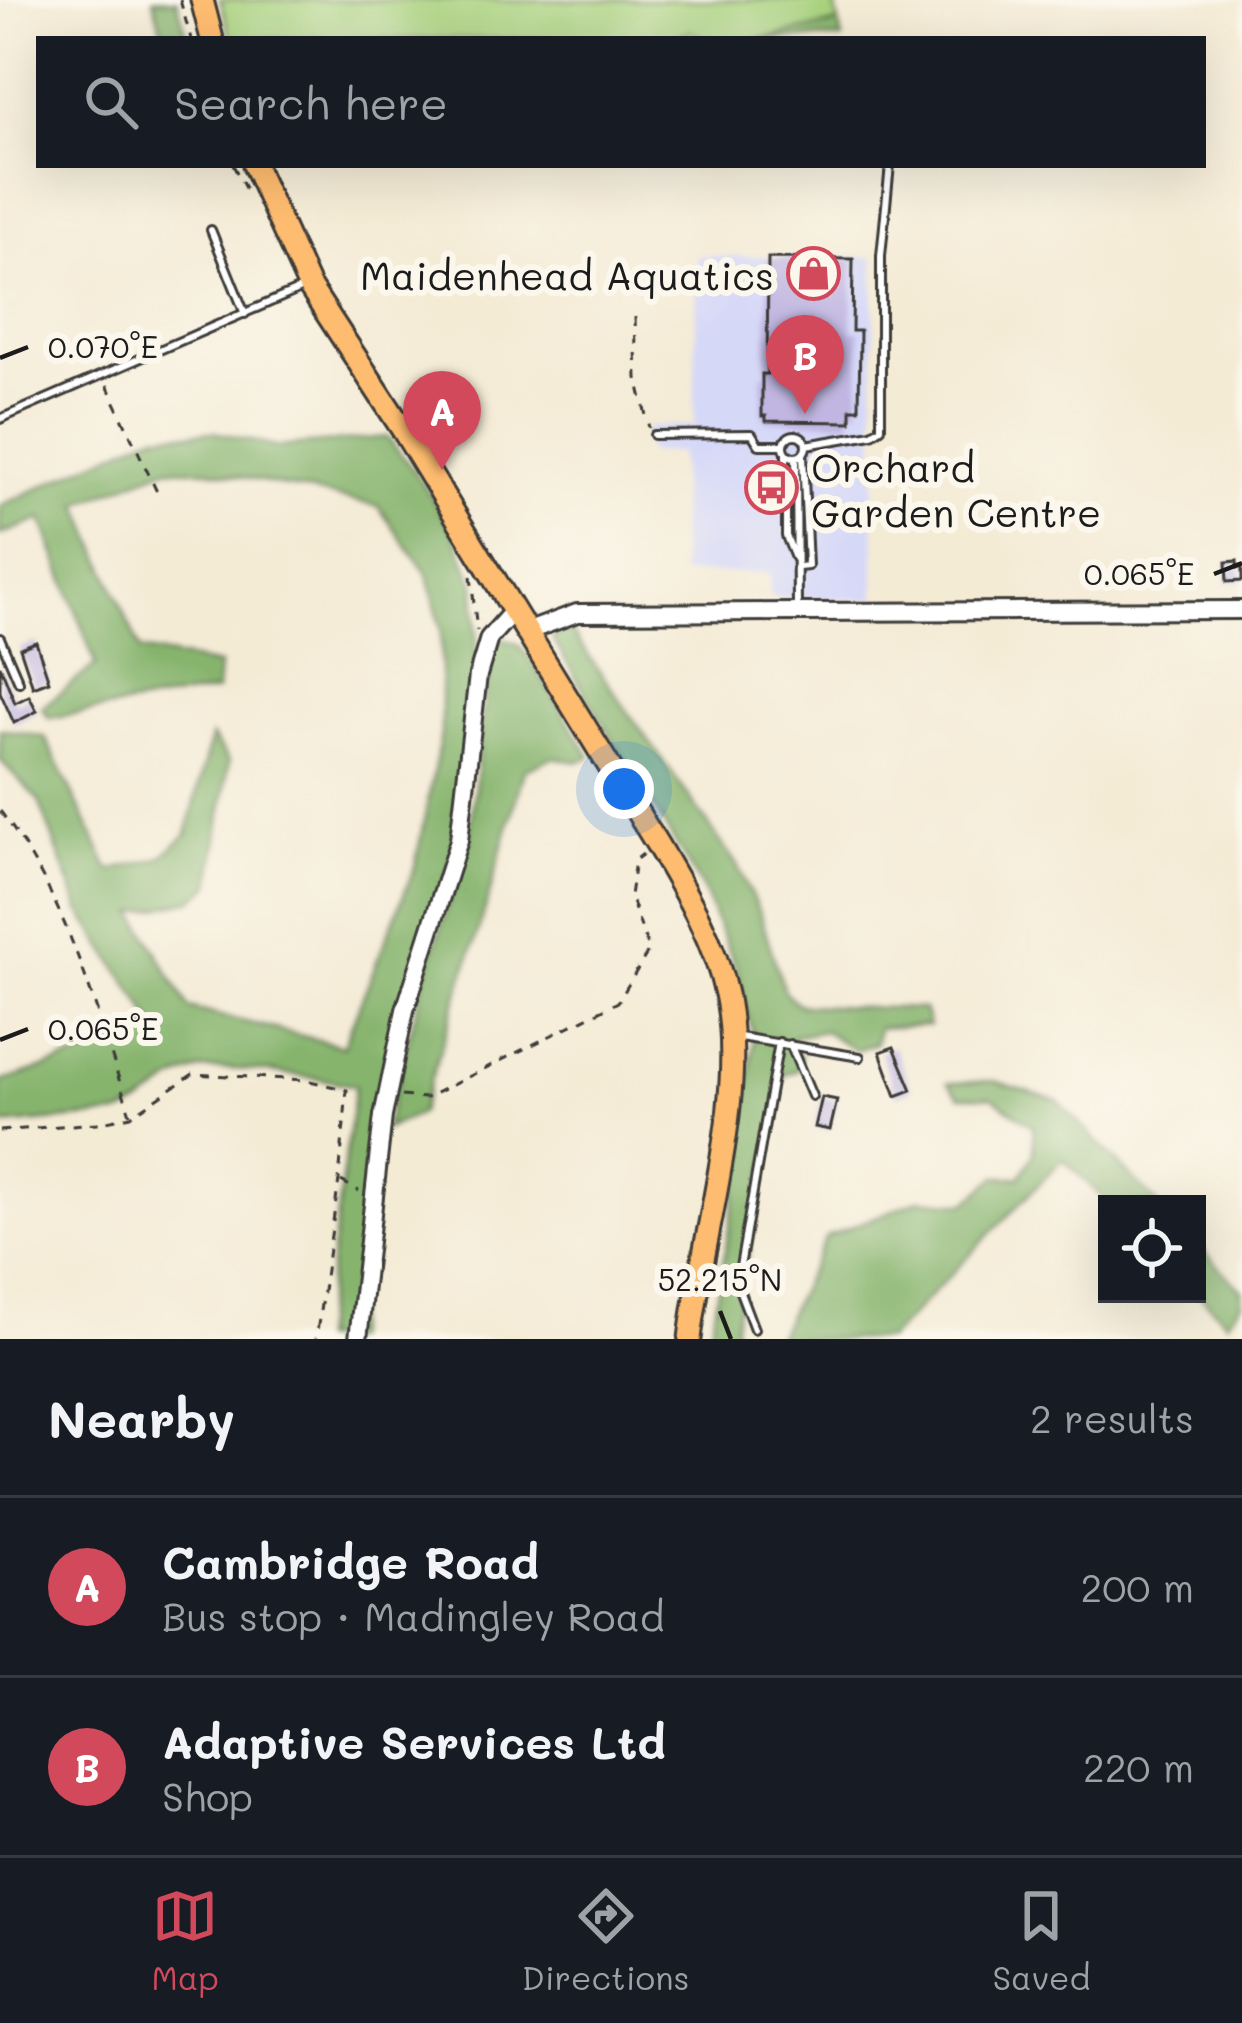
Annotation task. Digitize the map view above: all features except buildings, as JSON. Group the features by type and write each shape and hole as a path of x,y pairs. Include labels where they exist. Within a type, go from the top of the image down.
{"highway":[{"path":"202,0 211,36"},
{"path":"255,168 309,286 657,844 698,912 716,959 732,1036 729,1093 690,1339"}],"street":[{"path":"526,632 577,613 1242,610"},
{"path":"358,1339 372,1197 405,1010 465,814 478,675 489,638 513,611"}],"lane":[{"path":"806,445 872,434 881,428 881,256 890,168"},
{"path":"211,230 245,314"},
{"path":"0,419 309,286"},
{"path":"654,435 752,434 759,445 800,456"},
{"path":"799,567 786,536 785,449 793,435 806,445"},
{"path":"797,610 800,456 806,445"},
{"path":"0,638 19,682"},
{"path":"732,1036 860,1057"},
{"path":"754,1329 737,1284 779,1042"},
{"path":"790,1044 812,1096"}],"path":[{"path":"180,0 190,36"},
{"path":"635,317 640,405 654,435"},
{"path":"103,377 157,492"},
{"path":"468,561 477,608 477,642"},
{"path":"0,811 82,961 131,1116"},
{"path":"387,1095 426,1098 618,1002 649,950 631,896 634,860 657,844"},
{"path":"0,1131 97,1124 131,1116 193,1074 263,1075 347,1090 316,1339"},
{"path":"339,1180 372,1197"}],"shaded area":[{"path":"697,256 874,257 875,600 770,597 769,573 681,574 680,452 647,452 647,427 694,425"}],"green space":[{"path":"153,0 177,0 187,36 163,36"},
{"path":"220,0 834,0 839,23 776,36 690,32 679,36 230,36"},
{"path":"839,23 841,36 776,36"},
{"path":"215,432 276,447 387,437 454,533 475,584 477,636 459,836 378,1091 351,1339 320,1339 355,1086 273,1072 208,1069 183,1076 118,1115 0,1125 0,1082 112,1046 156,1026 80,911 39,801 0,760 0,729 45,737 110,871 160,858 187,834 211,736 229,761 211,885 192,900 135,913 189,1008 343,1046 415,867 441,734 441,630 428,575 378,506 209,470 166,468 79,504 140,650 219,665 217,691 49,718 42,707 96,665 42,519 0,535 0,506 155,434"},
{"path":"568,627 737,865 760,914 784,991 799,1005 924,1009 929,1025 878,1028 876,1043 855,1050 824,1031 793,1037 793,1051 801,1055 798,1070 784,1075 734,1326 738,1339 709,1339 736,1191 754,1040 737,970 702,888 552,638"},
{"path":"503,639 518,644 527,655 591,757 577,762 553,757 524,770 420,1113 385,1129 423,983 469,841 488,665 493,642"},
{"path":"994,1081 1057,1100 1149,1195 1100,1195 1063,1159 888,1339 776,1339 826,1237 920,1199 966,1203 996,1177 1020,1177 1034,1153 1033,1126 992,1097 959,1096 948,1083"},
{"path":"1206,1253 1242,1290 1242,1302 1227,1322 1206,1301"}],"place":[{"name":"Maidenhead Aquatics","path":"813,274"},
{"name":"Adaptive Services Ltd","path":"805,414"},
{"name":"Cambridge Road","path":"442,470"},
{"name":"Orchard Garden Centre","path":"772,488"}]}
